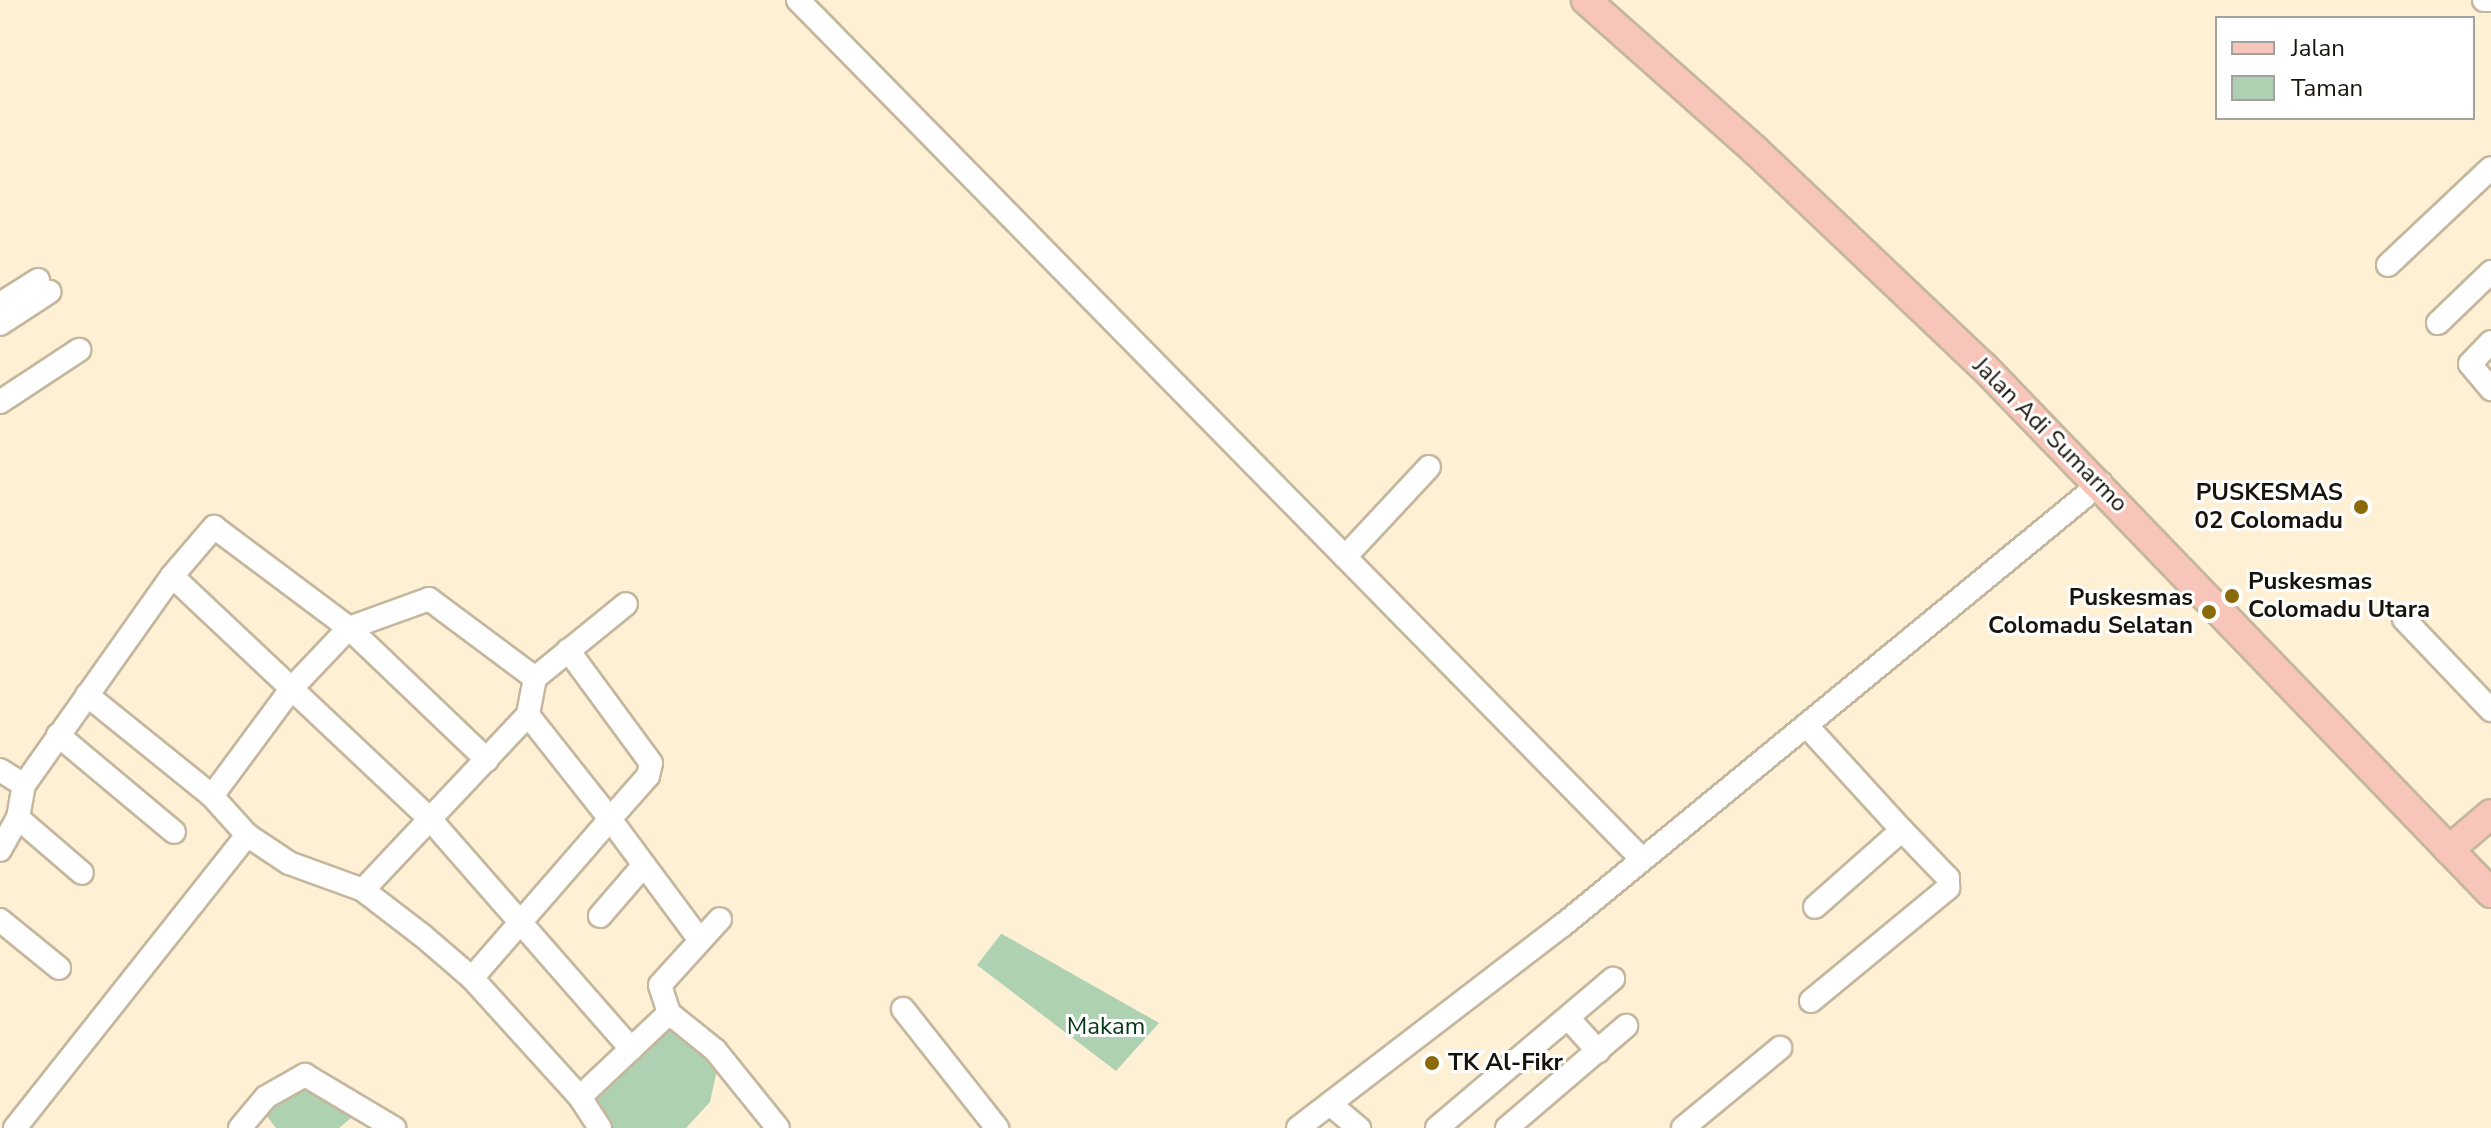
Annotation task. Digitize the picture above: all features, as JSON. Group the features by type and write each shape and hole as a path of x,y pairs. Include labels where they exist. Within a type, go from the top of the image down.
{"main road":[{"name":"Jalan Adi Sumarmo","path":"1586,0 1855,242 2101,483 2491,893"},
{"path":"2449,850 2491,814"}],"street":[{"path":"798,0 1641,858"},
{"path":"2484,0 2491,0"},
{"path":"2388,265 2491,168"},
{"path":"2438,323 2491,272"},
{"path":"0,304 43,286 0,324"},
{"path":"2491,342 2470,364 2491,389"},
{"path":"0,402 79,350"},
{"path":"1345,557 1429,467"},
{"path":"1298,1128 1426,1034 2101,483"},
{"path":"0,850 18,818 24,785 172,576 214,527 349,628 487,760"},
{"path":"172,576 429,818 631,1049"},
{"path":"212,796 292,688 349,628 429,599 535,678"},
{"path":"363,890 528,715 535,678 626,604"},
{"path":"2404,619 2491,710"},
{"path":"472,978 648,776 651,763 568,650"},
{"path":"87,695 212,796 247,835 302,869 363,890 472,978 580,1097 600,1128"},
{"path":"528,715 700,940"},
{"path":"1806,725 1948,878 1948,888 1811,1001"},
{"path":"58,735 174,832"},
{"path":"0,770 24,785"},
{"path":"18,818 82,873"},
{"path":"1815,907 1902,830"},
{"path":"15,1128 247,835"},
{"path":"600,916 644,865"},
{"path":"720,919 660,985 669,1013 715,1050 778,1128"},
{"path":"0,920 59,968"},
{"path":"1437,1128 1613,979"},
{"path":"903,1009 997,1128"},
{"path":"580,1097 669,1013"},
{"path":"1568,1018 1598,1051"},
{"path":"1507,1128 1626,1026"},
{"path":"1683,1128 1780,1048"},
{"path":"240,1128 266,1097 305,1075 394,1128"},
{"path":"1330,1104 1359,1128"}],"green space":[{"name":"Makam","path":"1001,934 1159,1023 1116,1071 977,965"},
{"path":"668,1023 718,1065 710,1102 686,1128 607,1128 586,1098"},
{"path":"299,1081 356,1114 339,1128 276,1128 260,1108"}],"place":[{"name":"PUSKESMAS 02 Colomadu","path":"2361,507"},
{"name":"Puskesmas Colomadu Utara","path":"2232,596"},
{"name":"Puskesmas Colomadu Selatan","path":"2209,612"},
{"name":"TK Al-Fikr","path":"1432,1063"}]}
